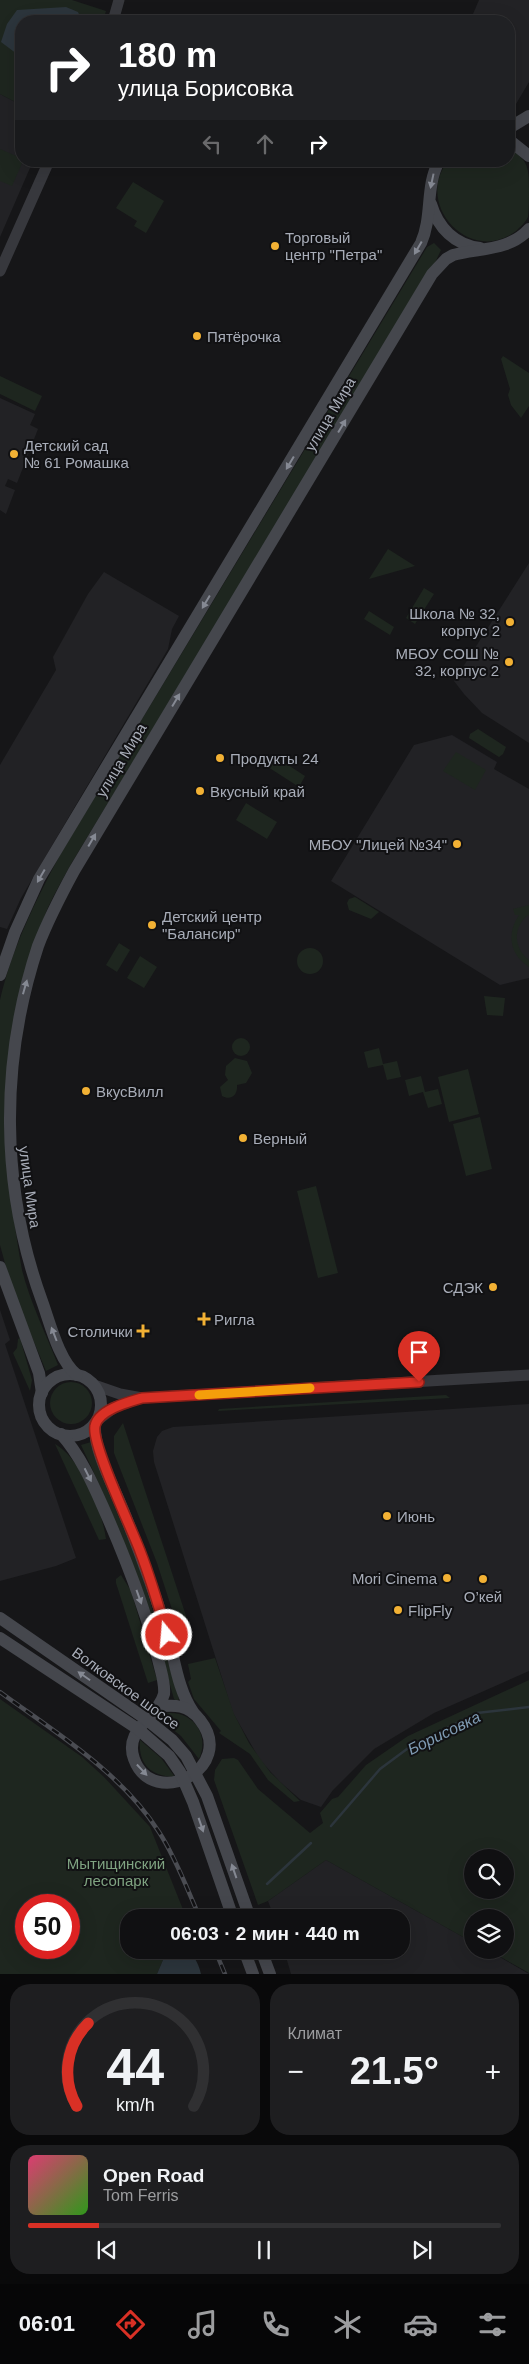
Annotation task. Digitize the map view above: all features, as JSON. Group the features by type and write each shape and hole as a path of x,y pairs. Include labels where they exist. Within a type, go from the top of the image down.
{"main road":[{"path":"515,124 529,116"},
{"path":"515,145 529,156"},
{"name":"улица Мира","path":"0,975 15,932 39,880 421,243 426,232 431,202 430,183 437,167"},
{"name":"улица Мира","path":"431,202 438,222 453,238 473,247 501,246"},
{"name":"улица Мира","path":"77,1375 64,1359 36,1287 20,1230 10,1176 6,1106 10,1060 18,1014 38,946 74,871 432,274 446,259 453,255 501,246 516,240 529,228"},
{"path":"501,246 529,243"},
{"path":"0,1267 12,1305 39,1373 42,1394"},
{"path":"62,1434 78,1457 123,1551 146,1615 164,1689 156,1707 142,1724 132,1745 134,1759 142,1772 151,1779 164,1783 184,1780 196,1772 207,1758 210,1745 206,1730 183,1694 170,1643 140,1552 102,1456 95,1433 101,1404 94,1386 85,1378 77,1375 64,1376 55,1380 42,1394 39,1402 42,1418 49,1428 62,1434 80,1434 96,1422"},
{"name":"Волковское шоссе","path":"0,1618 142,1724 169,1756 184,1780 230,1909"},
{"name":"Волковское шоссе","path":"0,1638 179,1748 196,1772 221,1834 247,1909"},
{"path":"156,1707 174,1705 193,1712"},
{"path":"247,1959 253,1974"},
{"path":"264,1959 270,1974"}],"street":[{"path":"115,15 119,0"},
{"path":"0,271 46,167"},
{"path":"94,1386 142,1398 529,1375"},
{"path":"96,1422 115,1407 142,1398"}],"shaded area":[{"path":"479,0 529,0 529,82 515,105 515,15 473,15"},
{"path":"66,7 78,12 79,15 15,15 15,52 1,42 7,24 17,10"},
{"path":"0,94 15,102 15,167 30,167 0,237"},
{"name":"Детский сад № 61 Ромашка","path":"0,398 35,414 30,425 38,429 17,483 8,479 5,486 15,490 6,514 0,510"},
{"name":"Школа № 32, корпус 2","path":"529,563 529,743 482,713 454,681"},
{"path":"104,572 179,616 172,629 168,649 21,898 7,929 0,927 0,765 56,670 53,657 88,594"},
{"path":"452,735 497,762 494,769 529,789 529,978 500,985 331,881 414,745"},
{"path":"0,1310 10,1340 5,1344 76,1558 56,1566 0,1581"},
{"path":"529,1404 529,1671 434,1713 374,1749 333,1790 321,1807 301,1800 280,1782 260,1760 233,1713 154,1462 153,1451 157,1437 162,1431 173,1427"},
{"path":"326,1860 464,1938 464,1959 503,1959 529,1974 291,1974 287,1959 410,1959 410,1909 271,1909 268,1901"},
{"path":"163,1959 195,1959 201,1974 157,1974"}],"green space":[{"path":"0,0 72,0 106,11 105,15 15,15 15,102 0,94"},
{"path":"0,149 15,155 15,167 20,167 12,186 0,181"},
{"path":"515,152 524,161 528,171 528,217 516,231 499,240 481,241 465,236 452,226 442,212 438,195 439,178 445,167 515,167"},
{"path":"133,182 164,201 146,233 134,226 137,221 116,208"},
{"path":"434,243 441,250 433,267 71,864 45,915 30,958 19,1002 12,1046 8,1090 8,1135 10,1180 22,1270 34,1306 58,1365 46,1371 12,1289 0,1245 0,1000 11,962 33,908 60,855 427,247"},
{"path":"503,356 529,373 529,406 521,418 511,405 508,395 510,389 501,359"},
{"path":"0,376 42,396 35,411 0,394"},
{"path":"388,549 415,566 369,579"},
{"path":"424,588 434,594 415,624 406,618"},
{"path":"369,611 394,627 390,635 364,619"},
{"path":"478,729 506,747 503,754 499,757 469,738 470,734"},
{"path":"456,752 486,770 475,790 443,771"},
{"path":"274,756 305,776 299,787 268,767"},
{"path":"246,803 277,822 267,839 236,820"},
{"path":"355,897 379,912 371,919 349,910 347,903 349,899"},
{"path":"529,905 529,916 520,925 517,938 520,950 529,960 529,967 514,950 511,937 512,929 519,915 515,915 513,909"},
{"path":"119,943 130,950 117,972 106,965"},
{"path":"310,948 319,952 323,961 319,970 310,974 301,970 297,961 301,952"},
{"path":"140,956 157,967 144,988 127,978"},
{"path":"484,996 505,998 503,1016 487,1015"},
{"path":"241,1038 248,1040 250,1047 248,1054 241,1056 234,1054 232,1047 234,1040"},
{"path":"379,1048 383,1064 397,1061 401,1077 387,1080 383,1065 368,1068 364,1052"},
{"path":"235,1058 247,1061 252,1073 246,1083 237,1085 235,1094 228,1098 222,1096 220,1087 228,1080 225,1075 226,1066"},
{"path":"468,1069 479,1114 449,1122 438,1077"},
{"path":"421,1076 425,1092 438,1089 442,1104 428,1108 423,1092 409,1096 405,1080"},
{"path":"480,1117 492,1169 466,1176 453,1124"},
{"path":"316,1186 338,1273 318,1278 297,1191"},
{"path":"20,1338 32,1380 30,1391 13,1353 17,1348 18,1339"},
{"path":"71,1382 86,1388 92,1403 86,1418 71,1424 56,1418 50,1403 56,1388"},
{"path":"446,1395 450,1398 218,1411 219,1409"},
{"path":"123,1423 189,1625 178,1628 157,1563 114,1453 114,1436"},
{"path":"91,1442 144,1581 179,1699 177,1701 174,1699 155,1634 121,1538 81,1445"},
{"path":"55,1444 73,1461 89,1486 100,1514 106,1539 99,1540"},
{"path":"121,1575 131,1591 157,1680 148,1683 116,1583 116,1579"},
{"path":"215,1658 234,1714 249,1743 270,1772 300,1801 294,1802 268,1780 250,1754 219,1733 221,1731 194,1699 188,1682 191,1679 188,1664"},
{"path":"529,1680 529,1973 504,1959 514,1959 514,1909 464,1909 464,1938 326,1860 268,1901 258,1905 214,1780 215,1770 222,1759 234,1758 238,1760 258,1789 310,1833 323,1823 320,1813 332,1799 338,1797 366,1765 408,1736"},
{"name":"Мытищинский лесопарк","path":"0,1699 82,1757 104,1777 150,1827 183,1909 120,1909 120,1959 163,1959 157,1974 0,1974"},
{"path":"169,1713 186,1717 198,1727 202,1742 199,1759 181,1736 157,1717"},
{"path":"140,1740 161,1758 175,1777 153,1772 148,1768 141,1757"}],"waterway":[{"name":"Борисовка","path":"331,1826 380,1769 411,1746 477,1713 529,1707"},
{"name":"Борисовка","path":"267,1884 311,1843"}],"railway":[{"path":"0,1692 65,1738 107,1772 144,1810 165,1842 196,1909"},
{"path":"219,1959 225,1974"}],"slow traffic":[{"path":"199,1395 310,1388"}],"place":[{"name":"Торговый центр \"Петра\"","path":"275,246"},
{"name":"Пятёрочка","path":"197,336"},
{"name":"Детский сад № 61 Ромашка","path":"14,454"},
{"name":"Школа № 32, корпус 2","path":"510,622"},
{"name":"МБОУ СОШ № 32, корпус 2","path":"509,662"},
{"name":"Продукты 24","path":"220,758"},
{"name":"Вкусный край","path":"200,791"},
{"name":"МБОУ \"Лицей №34\"","path":"457,844"},
{"name":"Детский центр \"Балансир\"","path":"152,925"},
{"name":"ВкусВилл","path":"86,1091"},
{"name":"Верный","path":"243,1138"},
{"name":"СДЭК","path":"493,1287"},
{"name":"Ригла","path":"204,1319"},
{"name":"Столички","path":"143,1331"},
{"name":"Июнь","path":"387,1516"},
{"name":"Mori Cinema","path":"447,1578"},
{"name":"О’кей","path":"483,1579"},
{"name":"FlipFly","path":"398,1610"}],"route":[{"path":"167,1635 140,1552 99,1448 94,1428 98,1420 108,1410 142,1398 419,1382"}]}
